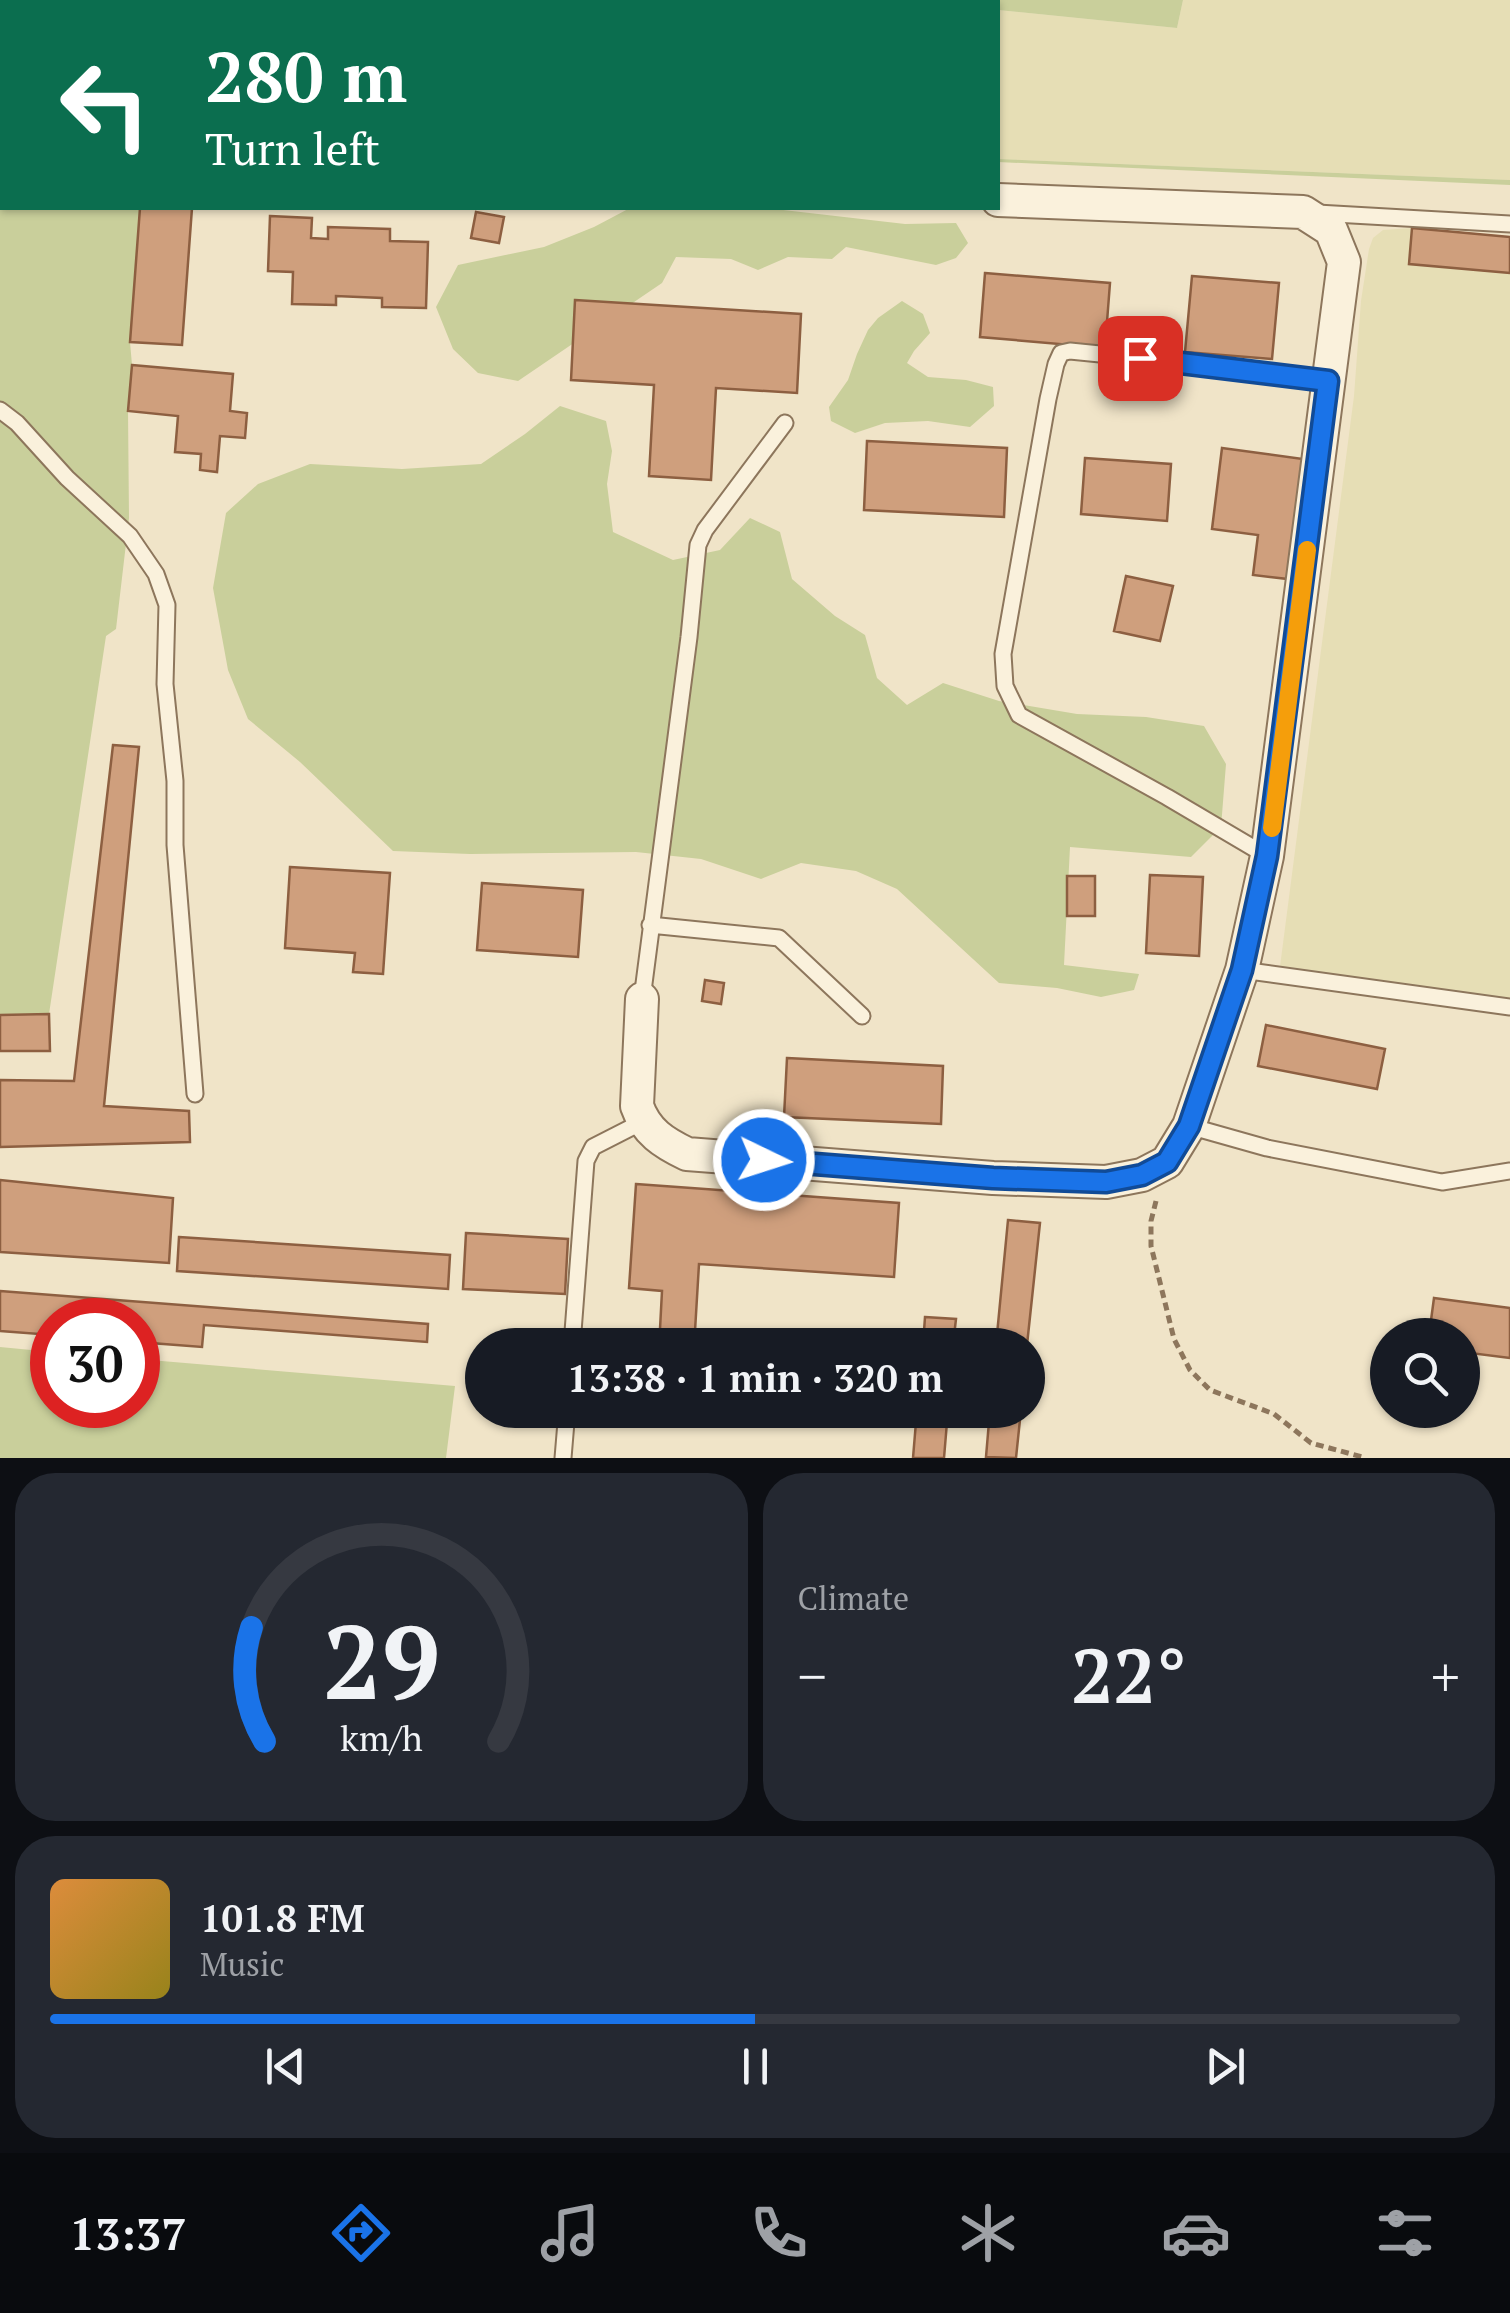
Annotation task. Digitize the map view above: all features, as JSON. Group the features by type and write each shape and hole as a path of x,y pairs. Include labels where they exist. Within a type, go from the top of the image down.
{"street":[{"path":"642,999 636,1106 642,1122 661,1141 687,1154 993,1178 1106,1182 1142,1175 1167,1162 1189,1126 1242,970 1267,856 1344,262 1330,230 1303,212 1000,200"}],"lane":[{"path":"1303,212 1510,224"},
{"path":"1267,856 1019,715 1005,686 1003,654 1048,400 1061,353 1328,381"},
{"path":"0,410 130,536 156,574 167,605 165,684 196,1094"},
{"path":"642,999 698,545 705,530 785,423"},
{"path":"650,925 779,938 862,1016"},
{"path":"1242,970 1510,1007"},
{"path":"573,1328 586,1161 593,1148 642,1122"},
{"path":"1189,1126 1267,1148 1442,1182 1510,1171"},
{"path":"563,1458 566,1428"}],"path":[{"path":"1167,1162 1150,1221 1151,1246 1174,1338 1190,1370 1210,1390 1274,1414 1311,1443 1366,1458"}],"shaded area":[{"path":"1183,0 1510,0 1510,180 1000,159 1000,10 1177,28"},
{"path":"1412,228 1409,264 1510,273 1510,1013 1278,982 1354,396 1369,249 1373,238 1383,230"}],"green space":[{"path":"1000,0 1183,0 1177,28 1000,10"},
{"path":"1000,159 1510,180 1510,185 1000,162"},
{"path":"0,210 140,210 130,342 129,518 116,629 106,636 49,1014 0,1015"},
{"path":"626,210 783,210 905,224 956,223 968,243 956,258 936,265 846,247 832,259 788,257 758,270 731,259 676,257 662,283 518,381 478,373 453,349 436,307 458,265 544,247"},
{"path":"902,301 923,314 930,333 907,363 928,377 993,387 994,406 970,427 928,421 885,423 855,433 831,421 829,407 848,380 868,330"},
{"path":"560,406 606,421 612,451 607,484 613,532 673,560 720,550 750,518 780,532 792,579 835,616 865,635 877,678 907,705 943,683 999,701 1077,714 1146,717 1204,726 1226,764 1221,827 1191,857 1070,847 1064,965 1139,974 1134,990 1101,997 999,983 897,889 856,871 801,863 761,879 701,859 636,852 393,851 300,762 248,719 228,670 213,588 226,513 258,484 310,464 402,469 481,464"},
{"path":"0,1347 30,1350 30,1428 160,1428 160,1361 455,1386 446,1458 0,1458"}],"building":[{"path":"140,210 192,210 182,345 130,342"},
{"path":"476,212 504,217 499,243 471,238"},
{"path":"270,216 312,218 311,238 328,239 328,227 390,229 390,241 428,242 426,308 382,307 382,298 336,296 336,305 292,304 293,272 268,271"},
{"path":"1412,228 1510,237 1510,273 1409,264"},
{"path":"985,273 1110,283 1105,348 980,337"},
{"path":"1192,276 1279,283 1272,359 1185,352"},
{"path":"575,300 801,314 797,393 716,388 711,480 649,476 654,385 571,380"},
{"path":"132,365 233,374 230,411 247,413 245,438 220,436 217,472 200,470 201,454 175,452 178,416 128,411"},
{"path":"867,441 1007,448 1004,517 864,510"},
{"path":"1222,448 1303,459 1288,579 1253,575 1258,535 1212,529"},
{"path":"1085,458 1171,464 1167,521 1081,514"},
{"path":"1126,576 1173,586 1160,641 1114,631"},
{"path":"113,745 139,747 104,1106 189,1111 190,1142 0,1147 0,1080 74,1081"},
{"path":"290,867 390,873 383,974 353,972 355,953 285,948"},
{"path":"1150,875 1203,877 1199,956 1146,953"},
{"path":"1067,876 1095,876 1095,916 1067,916"},
{"path":"482,883 583,890 578,957 477,950"},
{"path":"705,980 724,983 721,1004 702,1001"},
{"path":"49,1014 50,1051 0,1051 0,1015"},
{"path":"1266,1025 1385,1049 1377,1089 1258,1066"},
{"path":"787,1058 943,1066 941,1124 784,1117"},
{"path":"0,1180 173,1198 169,1263 0,1252"},
{"path":"636,1184 899,1203 894,1277 699,1264 695,1328 660,1328 662,1291 629,1288"},
{"path":"1008,1220 1040,1223 1029,1328 998,1328"},
{"path":"466,1233 568,1239 565,1294 463,1289"},
{"path":"179,1237 450,1255 448,1289 177,1271"},
{"path":"0,1291 91,1298 30,1298 30,1333 0,1331"},
{"path":"1434,1298 1510,1308 1510,1358 1480,1354 1480,1318 1431,1318"},
{"path":"160,1303 428,1324 427,1342 204,1325 202,1347 160,1344"},
{"path":"925,1317 956,1319 955,1328 924,1328"},
{"path":"916,1428 946,1428 944,1458 913,1458"},
{"path":"988,1428 1019,1428 1016,1458 986,1457"}],"slow traffic":[{"path":"1272,828 1307,550"}],"route":[{"path":"764,1160 993,1178 1106,1182 1142,1175 1167,1162 1189,1126 1242,970 1267,856 1328,381 1140,358"}]}
